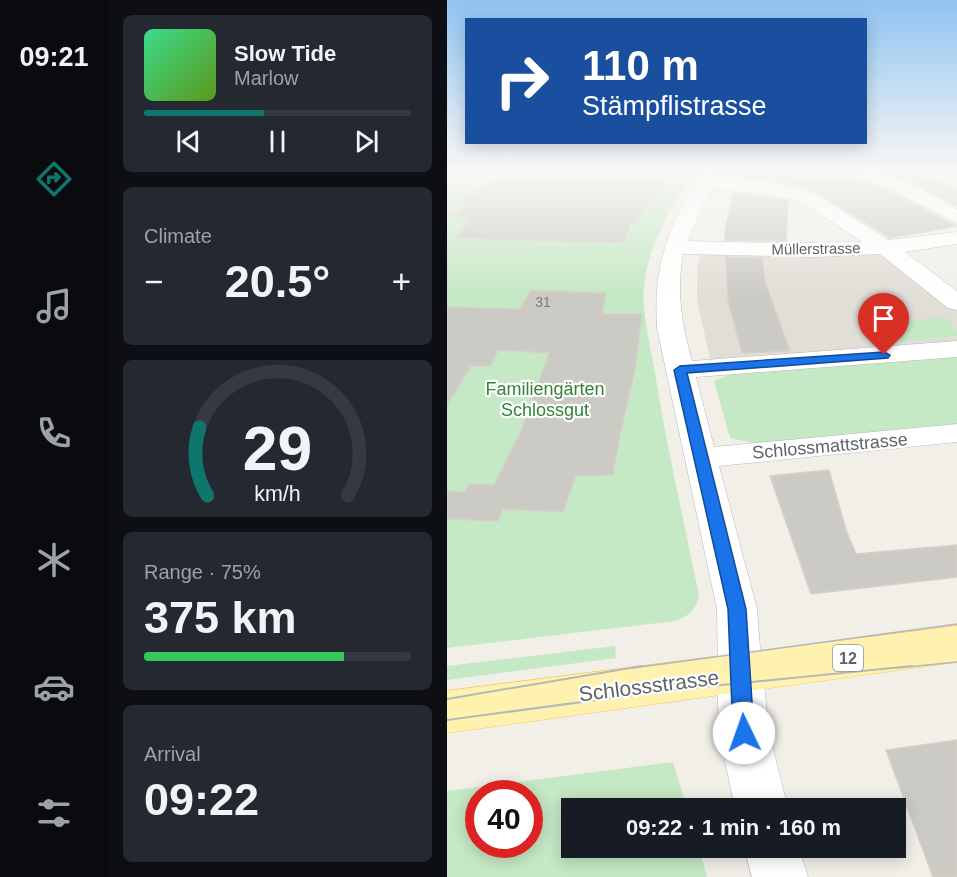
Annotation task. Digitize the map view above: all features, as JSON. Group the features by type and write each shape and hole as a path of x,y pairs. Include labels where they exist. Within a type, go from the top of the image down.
{"main road":[{"name":"Schlossstrasse","path":"447,712 957,644"}],"street":[{"path":"686,214 667,278 666,293 670,328 737,609 744,733 760,798"},
{"path":"833,214 885,247 957,303"},
{"name":"Müllerstrasse","path":"675,247 801,251 885,247 957,238"},
{"path":"680,370 957,349"},
{"name":"Schlossmattstrasse","path":"702,458 957,433"},
{"path":"775,858 780,877"}],"shaded area":[{"path":"870,252 887,255 957,311 957,331 945,317 895,341 957,336 957,343 720,361 710,359 697,299 697,267 700,255"}],"green space":[{"name":"Familiengärten Schlossgut","path":"447,214 669,214 657,236 648,264 644,302 648,338 670,457 699,596 696,606 684,617 675,621 447,648"},
{"path":"946,317 957,331 957,336 895,342 881,323"},
{"path":"957,354 957,425 759,444 730,438 714,381 733,373"},
{"path":"615,646 616,658 447,680 447,666"},
{"path":"673,762 684,798 561,798 561,858 702,858 707,877 447,877 447,791 465,789 465,858 543,858 543,780 533,780"}],"building":[{"path":"642,214 635,223 631,223 623,243 457,238 471,218 451,215"},
{"path":"729,214 787,214 786,241 725,240"},
{"path":"852,214 934,214 957,226 890,238"},
{"path":"726,257 762,258 765,282 790,351 742,353 728,300"},
{"path":"531,290 606,293 602,314 642,314 635,370 613,475 576,476 563,512 503,509 498,521 447,519 447,491 465,492 469,484 494,485 521,431 549,353 498,350 491,366 471,366 447,405 447,307 520,309"},
{"path":"829,470 846,530 856,554 957,545 957,577 811,594 770,476"},
{"path":"957,740 957,877 933,877 906,804 906,798 904,798 886,750"}],"tram line":[{"path":"633,668 957,624"},
{"path":"897,668 957,662"},
{"path":"447,699 642,666"},
{"path":"447,720 672,690 912,666"}],"route":[{"path":"744,733 737,609 680,370 884,355"}]}
